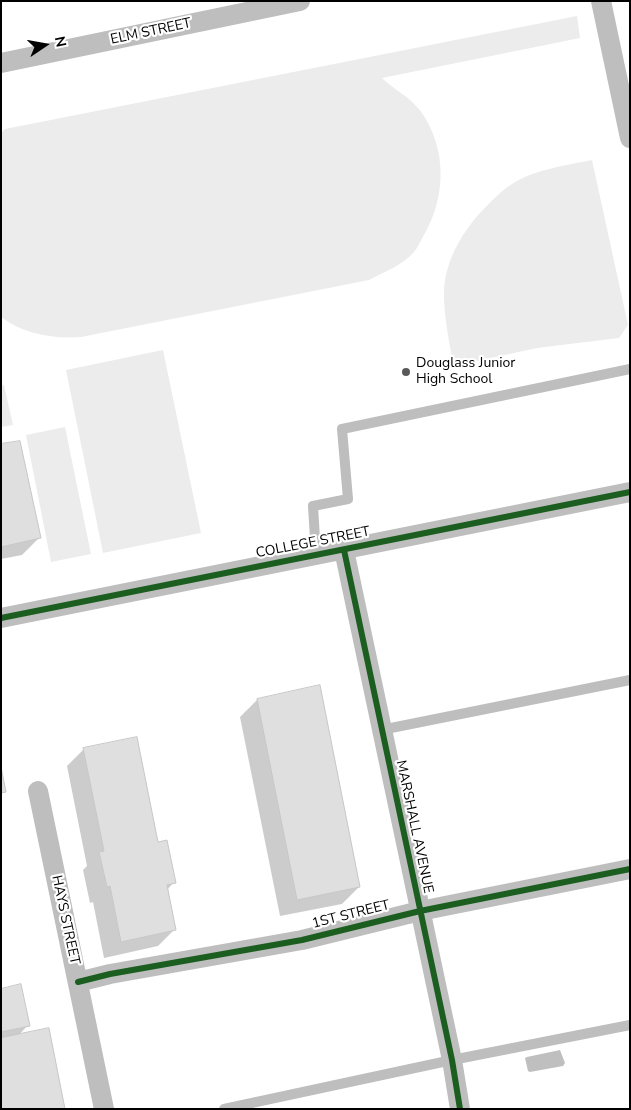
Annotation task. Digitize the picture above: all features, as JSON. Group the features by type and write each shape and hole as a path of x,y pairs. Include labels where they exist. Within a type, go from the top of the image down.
{"street":[{"name":"ELM STREET","path":"1,63 240,8 300,1"},
{"path":"601,1 630,138"},
{"name":"COLLEGE STREET","path":"1,618 630,492"},
{"name":"MARSHALL AVENUE","path":"344,550 452,1060 460,1109"},
{"name":"HAYS STREET","path":"38,791 104,1109"},
{"name":"1ST STREET","path":"78,982 110,974 302,940 420,911 630,869"}],"lane":[{"path":"316,556 312,506 348,499 342,429 630,368"},
{"path":"381,730 630,680"},
{"path":"224,1109 452,1060 630,1025"}],"shaded area":[{"path":"577,16 580,38 382,78 413,102 422,113 436,142 441,174 440,189 431,220 414,252 410,257 387,271 369,280 81,337 39,334 19,328 1,317 1,133 5,129"},
{"path":"592,160 628,325 619,338 537,348 454,366 446,320 444,285 451,258 467,229 498,195 520,179 561,166"},
{"path":"163,350 201,533 103,553 66,370"},
{"path":"4,385 13,425 1,427 1,386"},
{"path":"65,427 91,554 51,562 26,435"},
{"path":"560,1050 565,1063 563,1066 528,1071 525,1058"}],"building":[{"path":"20,441 41,538 1,547 1,444"},
{"path":"320,685 360,887 297,900 257,699"},
{"path":"137,737 158,842 167,840 176,883 167,885 176,930 121,942 110,886 107,887 99,852 104,851 83,748"},
{"path":"1,767 6,792 1,793"},
{"path":"21,984 30,1026 1,1032 1,989"},
{"path":"49,1028 65,1109 1,1109 1,1038"}],"cycle path":[{"path":"1,618 630,492"},
{"path":"344,550 452,1060 460,1109"},
{"path":"78,982 110,974 302,940 420,911 630,869"}],"place":[{"name":"Douglass Junior High School","path":"406,372"}]}
